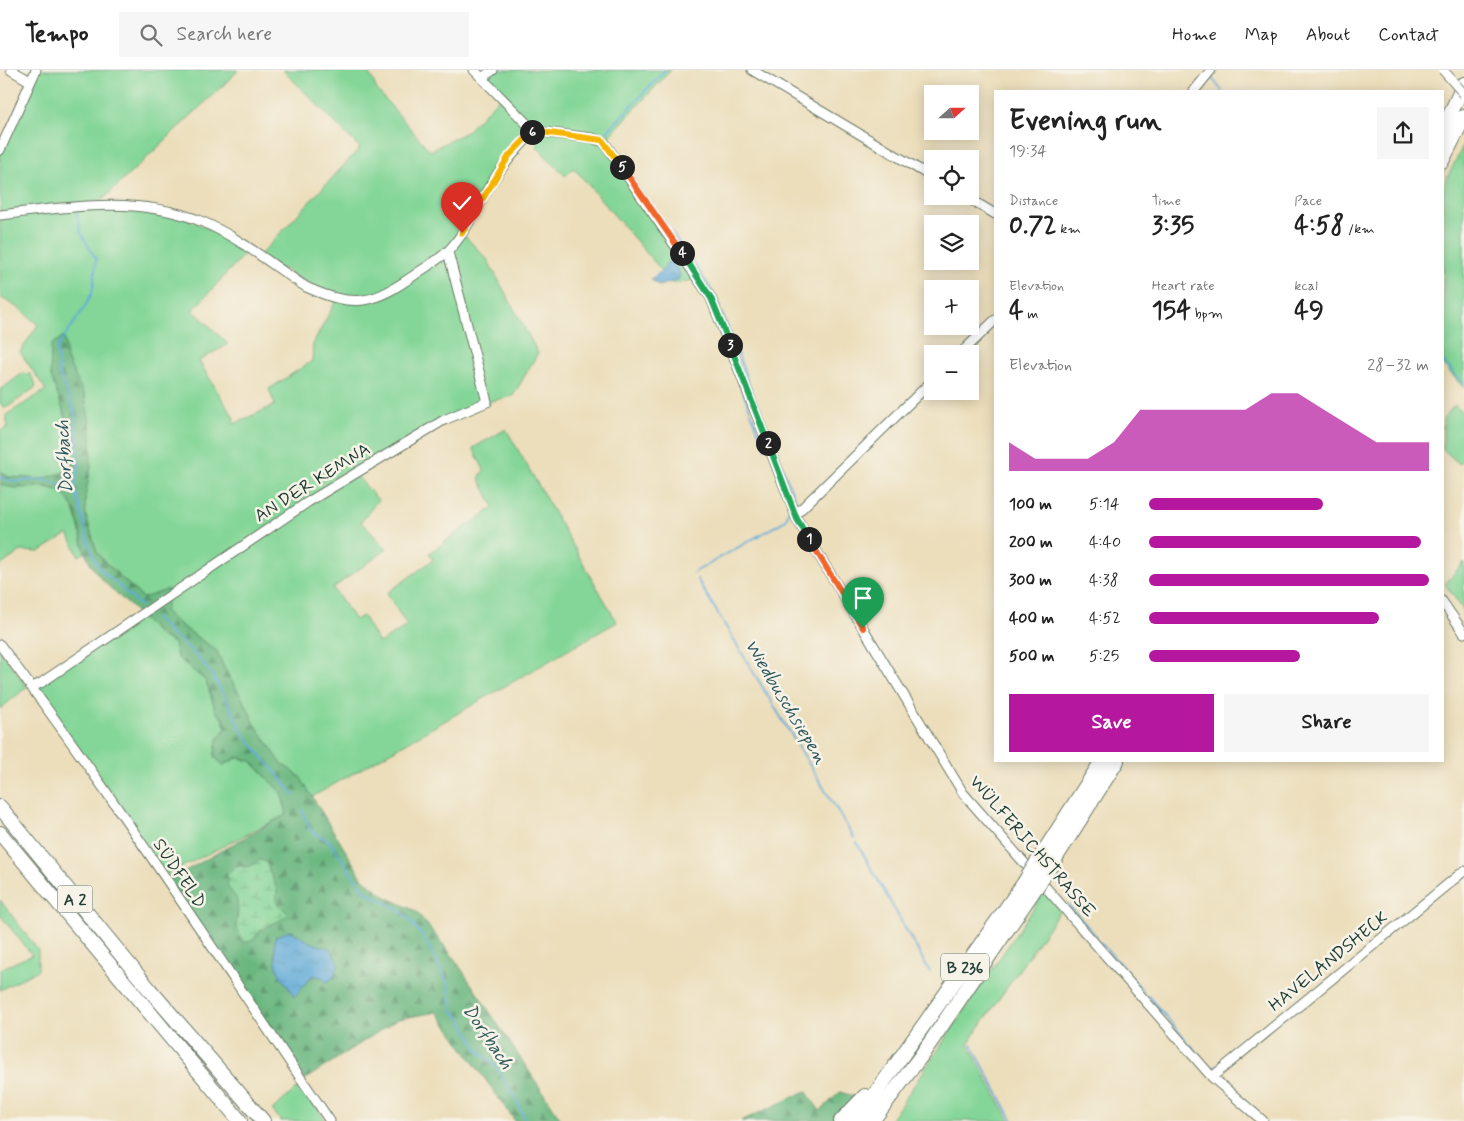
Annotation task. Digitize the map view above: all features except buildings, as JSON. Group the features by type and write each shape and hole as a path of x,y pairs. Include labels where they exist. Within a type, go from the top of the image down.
{"highway":[{"path":"1444,128 1464,84"},
{"path":"1444,158 1464,117"},
{"name":"B 236","path":"1044,864 1101,762"},
{"name":"B 236","path":"872,1121 921,1056 1028,888 1116,762"},
{"name":"A 2","path":"0,807 150,990 263,1121"},
{"name":"A 2","path":"0,833 240,1121"},
{"name":"B 236","path":"856,1121 1028,888"},
{"path":"842,1121 885,1071 906,1052"},
{"path":"880,1121 921,1056"},
{"path":"204,1079 218,1105 230,1121"},
{"path":"249,1104 273,1121"}],"street":[{"path":"11,70 30,81"},
{"path":"0,150 36,70"},
{"path":"0,215 56,208 96,206 150,207 169,211 204,223 225,234 311,289 338,299 355,301 371,299 394,289 448,252 509,156 534,131 474,70"},
{"path":"482,78 493,70"},
{"path":"752,70 924,172"},
{"path":"1195,90 1211,70"},
{"path":"1443,70 1464,94"},
{"name":"WÜLFERICHSTRASSE","path":"534,131 592,138 604,142 699,278 716,308 797,519 962,793 1212,1077 1262,1121"},
{"path":"979,204 994,213"},
{"name":"AN DER KEMNA","path":"32,687 308,502 444,420 487,402 448,252"},
{"path":"969,345 994,321"},
{"path":"796,514 924,389"},
{"path":"1444,604 1464,633"},
{"name":"SÜDFELD","path":"0,645 32,687 330,1121"},
{"name":"HAVELANDSHECK","path":"1212,1077 1464,871"}],"green space":[{"path":"36,70 239,70 97,205 176,213 249,249 193,310 228,344 199,361 234,418 234,424 275,405 269,389 312,361 313,344 337,299 259,256 360,148 283,70 366,70 377,90 430,151 466,132 503,94 481,70 671,70 604,142 699,279 673,284 574,168 565,176 537,147 534,131 509,156 462,233 487,259 538,353 513,396 487,402 444,420 355,474 378,500 361,522 387,549 333,588 355,620 363,616 379,643 407,626 387,593 433,560 429,553 494,507 479,478 484,470 473,448 506,429 617,622 312,797 300,777 281,763 255,724 224,668 217,651 143,598 97,552 86,516 85,497 91,467 85,397 67,359 50,374 71,432 70,470 43,479 8,477 0,471 0,431 8,427 6,415 46,390 20,352 38,325 20,309 0,297 0,151"},
{"path":"1464,144 1464,388 1444,366 1444,184"},
{"path":"64,336 67,359 85,397 91,430 91,467 85,497 86,516 97,552 143,598 169,589 165,612 217,651 224,668 255,724 281,763 300,777 363,879 386,897 416,911 454,958 562,1121 515,1121 437,1012 398,1019 304,1080 169,880 287,814 282,793 251,761 238,757 223,765 215,757 217,740 226,728 223,718 216,712 206,681 177,657 174,643 151,626 111,589 94,570 86,554 77,516 66,497 50,488 16,488 0,484 0,471 8,477 43,479 70,470 71,432 50,374 51,345","holes":["260,860 266,862 277,890 275,901 288,915 261,930 253,940 236,926 238,913 236,866 249,867","292,931 309,942 331,949 322,977 312,976 294,996 279,973 275,950 275,937"]},
{"path":"23,373 30,374 36,387 8,407 3,407 0,403 0,390"},
{"path":"1455,405 1464,415 1464,459 1459,464 1444,450 1444,417"},
{"path":"0,484 12,487 48,487 59,491 67,498 72,507 85,552 79,556 68,534 39,552 21,551 0,566"},
{"path":"1464,562 1464,611 1445,584"},
{"path":"140,615 160,636 174,643 177,657 206,681 216,712 222,718 226,728 217,740 214,757 223,765 238,758 251,761 281,793 287,814 166,875 32,681 44,679"},
{"path":"0,650 27,687 0,709"},
{"path":"260,860 266,862 277,890 276,901 289,915 261,930 253,940 243,943 236,926 238,913 237,899 228,887 227,874 236,866 249,867"},
{"path":"1045,891 1061,909 968,1044 1010,1121 890,1121"},
{"path":"0,900 38,950 38,970 0,990 0,969 32,955 0,915"},
{"path":"301,1085 326,1121 281,1121 272,1110"},
{"path":"806,1091 820,1111 840,1092 857,1097 836,1121 741,1121"}],"water":[{"path":"667,262 676,267 680,277 678,280 659,286 651,279 662,271"},
{"path":"292,931 309,942 331,949 339,965 333,978 326,982 322,977 312,976 294,997 279,973 275,950 275,937"}],"waterway":[{"name":"Wiedbuschsiepen","path":"607,132 665,70"},
{"path":"1211,77 1221,90"},
{"name":"Dorfbach","path":"77,213 81,233 96,259 92,293 57,348 59,374 75,412 79,465 75,488 89,544 96,562 101,570 141,606"},
{"path":"664,221 686,253"},
{"path":"689,256 709,286 720,307"},
{"name":"Wiedbuschsiepen","path":"706,298 765,448"},
{"path":"722,313 753,395"},
{"path":"1444,362 1464,385"},
{"path":"758,407 773,446"},
{"path":"776,451 796,502"},
{"path":"0,477 10,481 48,481 60,485 75,495"},
{"name":"Wiedbuschsiepen","path":"693,573 786,520 789,509"},
{"name":"Wiedbuschsiepen","path":"697,579 854,838"},
{"name":"Dorfbach","path":"155,618 197,656 210,672 236,721 255,748 294,795"},
{"name":"Dorfbach","path":"302,810 310,830 327,839 366,892 397,909 407,917 422,935 449,985 453,1011 461,1019 478,1050 496,1067 517,1101 526,1121"},
{"name":"Wiedbuschsiepen","path":"857,843 930,972"},
{"path":"1067,904 1097,937"},
{"path":"1100,942 1128,973"},
{"path":"1130,976 1144,992"},
{"path":"1148,996 1186,1040"},
{"name":"Wiedbuschsiepen","path":"971,1044 1013,1121"},
{"path":"1190,1044 1203,1060"},
{"path":"1207,1065 1212,1068 1217,1066"},
{"path":"1225,1079 1225,1083 1230,1087"}],"route":[{"path":"462,233 509,156 534,131 602,140 711,298 794,507 797,519 863,628"}]}
